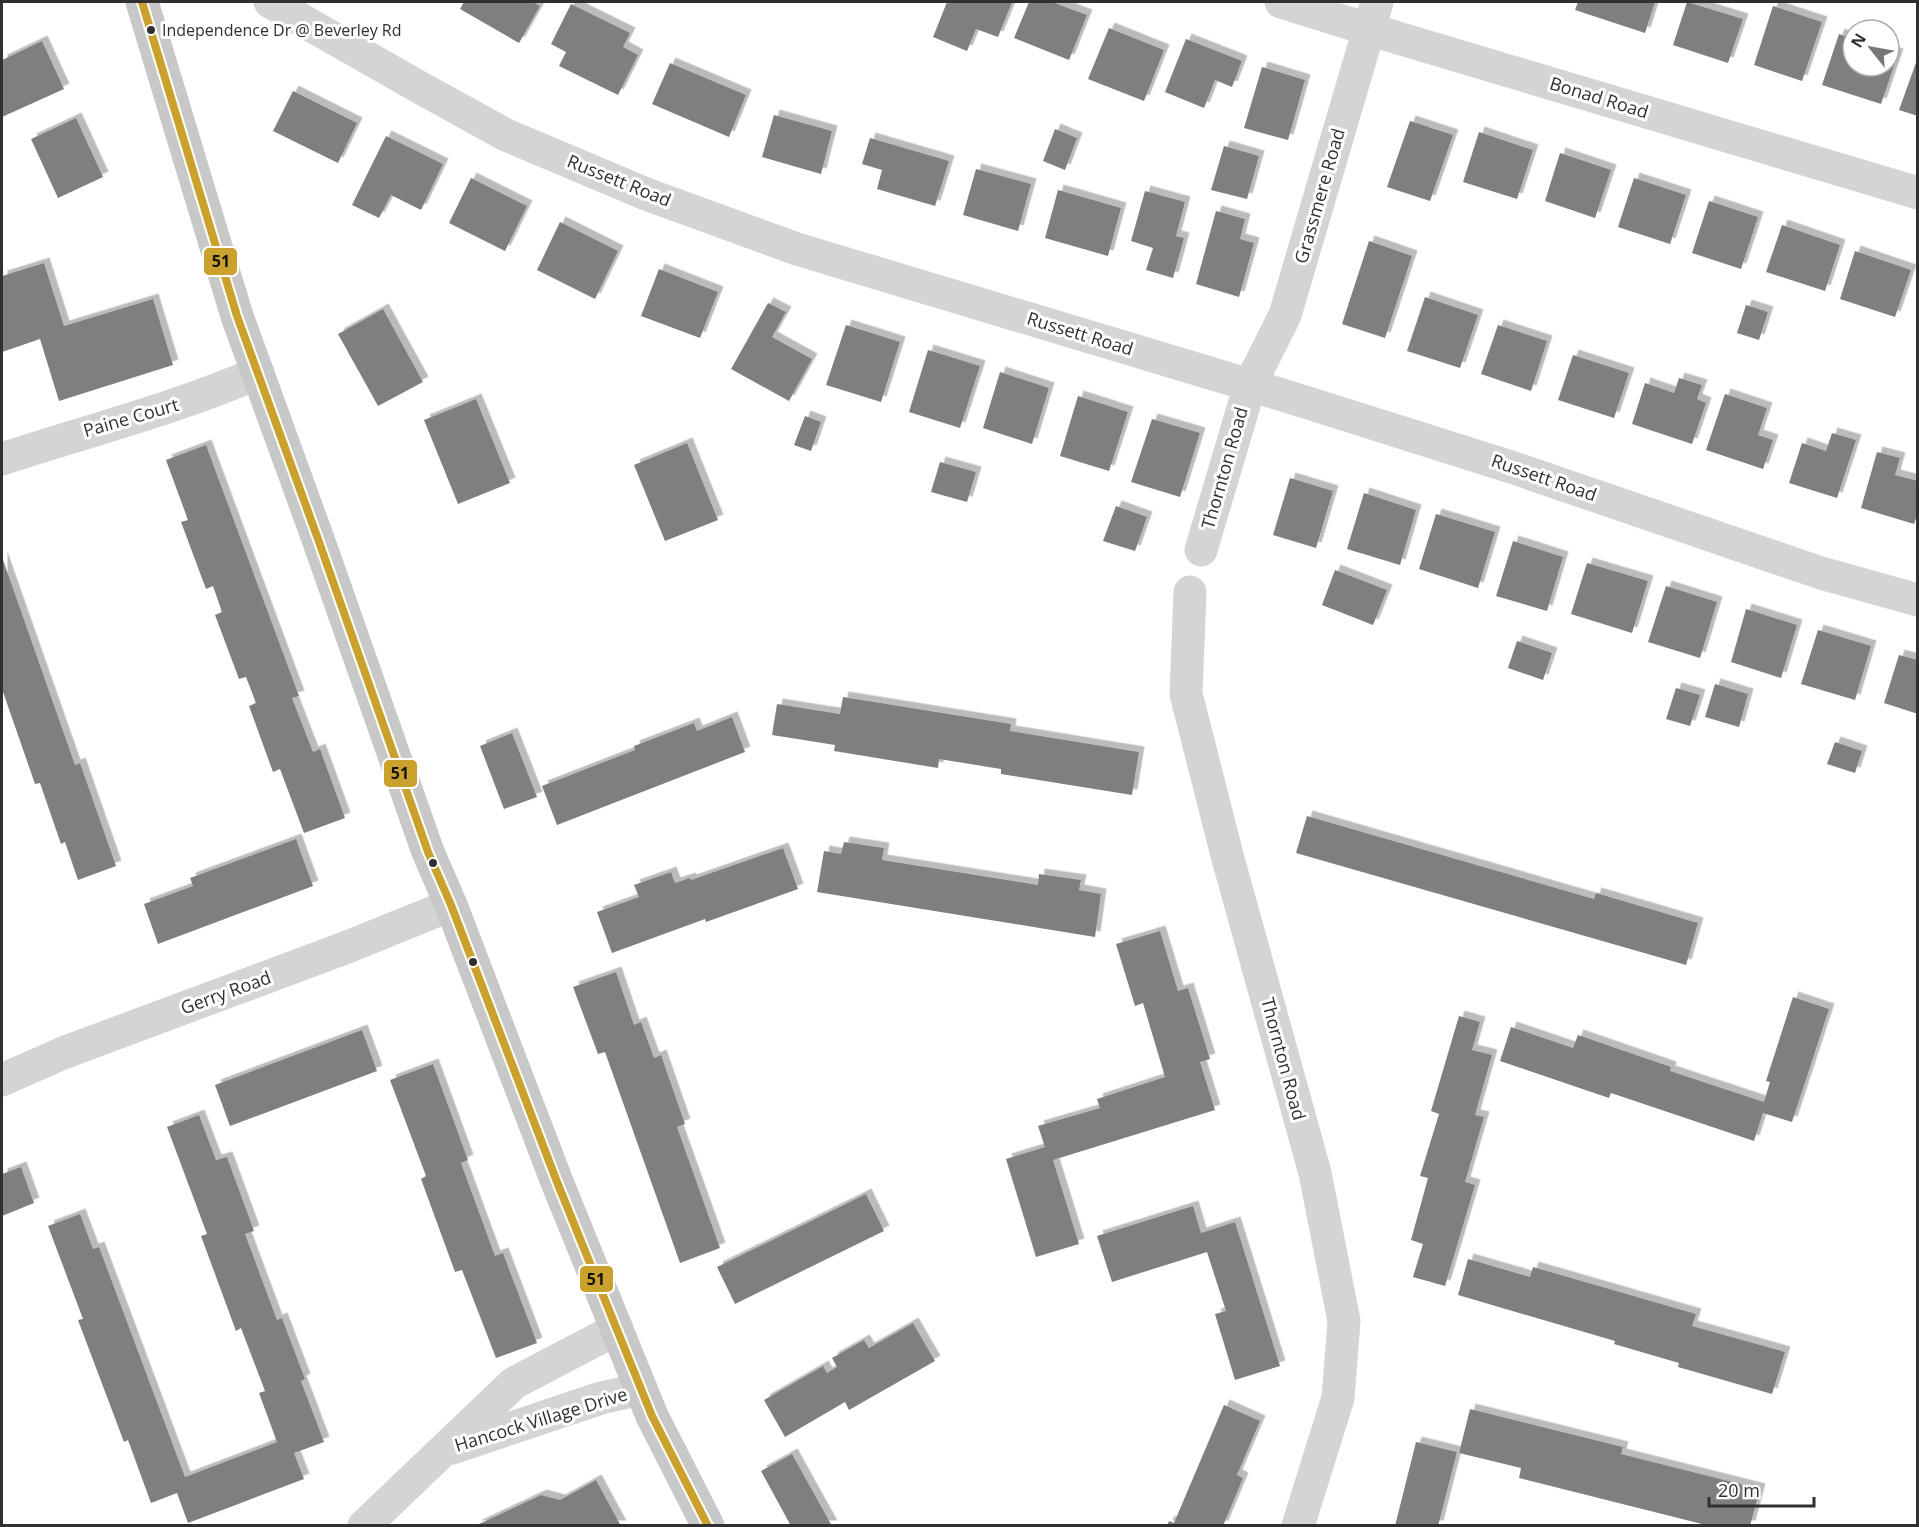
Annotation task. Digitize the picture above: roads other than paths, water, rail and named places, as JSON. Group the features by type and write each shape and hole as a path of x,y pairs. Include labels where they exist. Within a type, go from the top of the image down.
{"main road":[{"path":"142,2 237,316 322,549 428,852 451,905 557,1182 652,1416 708,1526"}],"street":[{"name":"Russett Road","path":"270,2 506,135 646,194 797,249 1250,385 1511,467 1821,573 1917,600"},
{"name":"Bonad Road","path":"1281,2 1373,15 1917,193"},
{"name":"Grassmere Road","path":"1250,385 1285,315 1373,15"},
{"name":"Paine Court","path":"2,459 180,404 258,373"},
{"name":"Thornton Road","path":"1201,550 1250,385"},
{"name":"Thornton Road","path":"1190,592 1186,694 1227,855 1315,1173 1344,1321 1338,1398 1298,1526"},
{"name":"Gerry Road","path":"2,1080 63,1053 350,946 451,905"},
{"name":"Hancock Village Drive","path":"364,1526 514,1383 617,1329"},
{"name":"Hancock Village Drive","path":"442,1452 601,1398 641,1389"}],"place":[{"name":"Independence Dr @ Beverley Rd","path":"151,30"}]}
